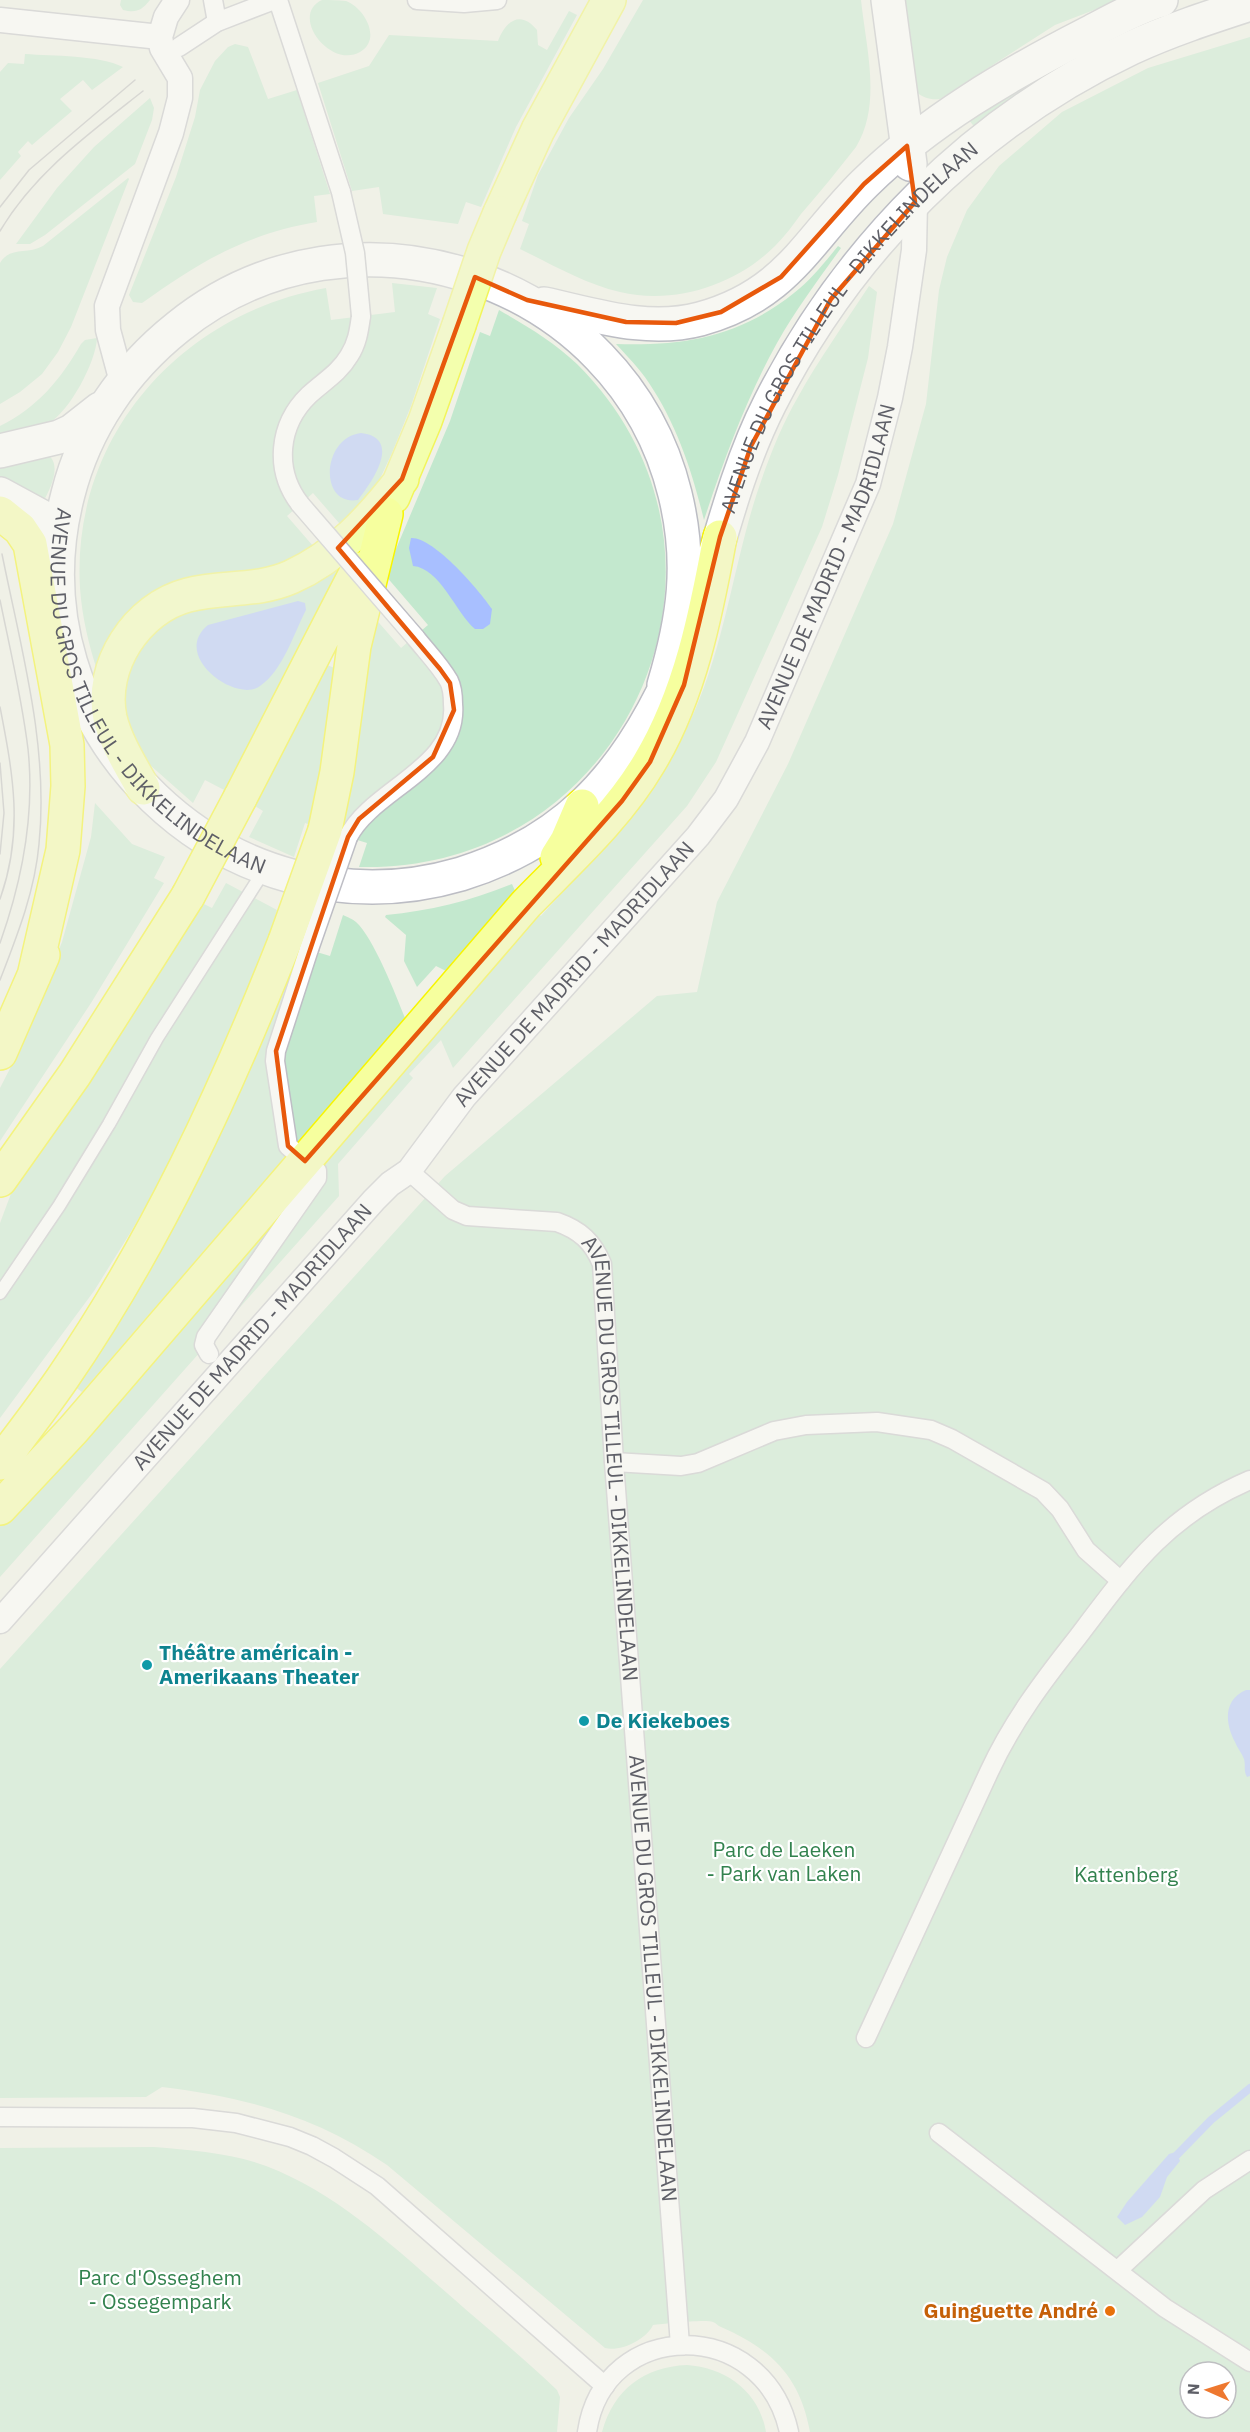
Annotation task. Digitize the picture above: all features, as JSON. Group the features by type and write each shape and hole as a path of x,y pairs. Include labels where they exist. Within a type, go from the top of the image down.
{"highway":[{"path":"0,513 20,528 30,544 67,746 68,800 63,850 34,976"},
{"path":"0,1180 100,1035 188,896 386,514"},
{"path":"0,1463 63,1378 118,1289 178,1181 253,1022 297,945 337,833 338,772 354,646 386,514"},
{"path":"0,1508 73,1430 203,1282 304,1161 526,904 592,836 622,801 650,762 672,717 684,684 706,603 720,537"},
{"path":"0,1053 63,906 81,848 86,802 85,765 73,670"},
{"path":"526,904 565,846 582,806"}],"main road":[{"path":"386,514 425,421 500,213 538,130 609,0"},
{"path":"888,0 915,202"},
{"name":"AVENUE DU GROS TILLEUL - DIKKELINDELAAN","path":"527,300 643,324 676,323 721,312 764,291 782,277 864,184 907,146 960,108 1049,53 1158,1"},
{"name":"AVENUE DU GROS TILLEUL - DIKKELINDELAAN","path":"664,685 678,638 685,589 684,549 674,491 658,444 634,401 604,362 568,328 527,300 482,279 434,265 385,259 334,261 285,271 238,288 195,313 156,344 115,392 91,432 77,464 60,531 59,602 73,670 82,696 104,737 125,768 143,788 170,814 199,836 231,854 265,869 312,882 360,887 400,886 440,880 479,868 516,852 550,831 582,806 608,780 630,751 649,719 688,637 751,446 769,404 814,324 863,257 915,202 968,153 1001,126 1046,95 1131,48 1250,4"},
{"path":"0,451 72,431 115,392"},
{"path":"143,788 119,743 110,718 108,697 110,680 117,660 138,624 152,612 176,598 200,592 266,585 290,577 316,564 346,543 362,528 402,478"},
{"path":"0,494 46,519 60,531"}],"street":[{"path":"169,42 166,17 177,0"},
{"path":"213,0 217,21"},
{"path":"115,392 107,306 171,133 180,98 180,78 162,48 169,42 217,21 276,0 341,192 355,253 361,316 357,341 349,357 339,371 299,405 284,435 282,464 286,481 300,504 415,637 450,683 454,710 448,733 433,757 359,819 337,833"},
{"path":"417,0 456,3 497,0"},
{"path":"0,20 169,42"},
{"name":"AVENUE DE MADRID - MADRIDLAAN","path":"0,1621 374,1200 390,1184 409,1171 464,1097 710,822 726,799 744,766 868,484 890,398 900,347 913,264 915,202"},
{"path":"209,1353 204,1345 206,1337 317,1178 317,1171 288,1146 275,1061 297,945"},
{"name":"AVENUE DU GROS TILLEUL - DIKKELINDELAAN","path":"409,1171 453,1210 467,1216 557,1222 580,1232 590,1241 602,1264 614,1462 680,2345"},
{"path":"614,1462 681,1466 698,1463 774,1431 806,1425 877,1422 932,1430 1043,1491 1060,1509 1086,1550 1121,1581"},
{"path":"866,2038 1004,1739 1044,1680 1121,1581 1160,1536 1200,1506 1250,1480"},
{"path":"0,2117 193,2118 263,2128 312,2146 377,2186 605,2386"},
{"path":"939,2133 1165,2307 1250,2362"},
{"path":"1118,2270 1204,2190 1250,2160"},
{"path":"587,2432 589,2415 605,2386 626,2365 652,2351 680,2345 714,2348 744,2361 768,2383 784,2411 789,2432"}],"lane":[{"path":"0,1293 65,1196 157,1038 265,869"}],"highlighted area":[{"path":"907,146 915,202 831,299 751,446 720,537 684,685 650,762 622,801 305,1161 288,1146 276,1051 348,837 359,819 433,757 454,710 450,683 440,669 338,548 402,479 475,277 527,300 626,322 676,323 721,312 781,277 864,184"}],"green space":[{"path":"121,0 150,0 141,9 131,11 123,10 120,5"},
{"path":"322,0 346,1 365,17 370,40 360,52 348,55 337,53 317,38 310,17 313,7"},
{"path":"643,0 861,0 870,75 868,113 864,130 856,147 779,242 759,260 723,281 704,288 662,296 607,289 569,274 520,249 529,224 522,221 538,175 569,118 603,69"},
{"path":"901,0 1120,0 1055,25 940,99 936,99 927,98 916,92"},
{"path":"569,11 577,15 516,127 481,207 466,202 458,224 383,214 379,187 352,191 318,83 369,66 389,35 498,41 510,23 520,19 525,20 537,30 538,45 547,50"},
{"path":"1159,18 1160,20 977,130 968,119 1089,45"},
{"name":"Parc de Laeken - Park van Laken","path":"1250,37 1250,2432 810,2432 799,2395 791,2380 768,2355 755,2345 714,2322 702,2321 653,2325 645,2335 632,2344 618,2348 605,2348 387,2165 361,2148 307,2122 252,2103 162,2087 146,2097 0,2098 0,1669 445,1176 657,996 697,992 717,902 788,764 893,524 926,404 939,290 947,257 967,210 999,166 1062,112 1148,68"},
{"path":"235,44 248,47 268,99 297,90 330,194 314,196 317,222 291,227 245,242 204,263 142,303 133,302 129,295 176,177 195,117 200,90 215,61 228,47"},
{"path":"25,54 89,58 123,67 92,90 83,80 60,99 72,111 32,145 28,141 18,152 21,156 0,180 0,72 8,63 24,64"},
{"path":"150,98 154,108 152,120 135,164 45,235 30,244 16,244 57,188 94,147"},
{"path":"128,178 71,327 58,352 42,374 20,392 0,404 0,263 9,254 43,246"},
{"path":"838,246 841,248 792,318 755,386 719,474 704,520 689,466 668,415 645,378 616,344 688,340 710,336 753,320 800,288 818,271"},
{"path":"392,283 437,288 428,314 440,319 411,406 392,453 378,483 346,531 313,493 287,516 320,554 311,559 158,591 136,606 120,626 98,673 86,631 81,599 82,533 94,481 115,434 145,391 182,355 225,325 273,302 326,288 331,320 395,312"},
{"path":"869,286 877,292 868,358 822,527 716,762 687,806 453,1068 441,1040 409,1074 413,1078 338,1164 339,1196 0,1577 0,1520 536,913 541,916 606,844 665,767 695,710 705,684 722,630 749,520 775,444 806,383"},
{"path":"499,310 550,341 577,364 634,441 662,524 663,609 641,690 597,761 534,818 453,855 359,867 367,843 338,834 373,616 401,648 428,625 385,575 450,421 480,332 490,336"},
{"path":"97,338 96,348 87,372 73,397 56,418 37,430 0,441 0,426 25,411 47,391 85,340"},
{"path":"49,456 53,460 55,471 44,500 0,485 0,465"},
{"path":"336,566 338,574 228,792 205,780 193,803 150,765 130,740 123,720 124,670 158,619"},
{"path":"327,665 337,669 319,828 305,823 294,857 249,837 263,811 255,806 292,725"},
{"path":"95,803 132,844 165,857 154,878 164,883 91,1003 0,1141 0,1088 17,1055 62,942 91,837"},
{"path":"226,883 277,910 269,936 277,939 168,1167 132,1230 94,1291 0,1418 0,1223 12,1191 109,1049 200,902 212,908"},
{"path":"512,884 516,893 446,971 436,966 417,987 404,961 406,935 385,917 386,915 450,904"},
{"path":"343,915 356,922 370,940 405,1018 82,1392 70,1383 237,1094 268,1028 300,947 330,956"},
{"name":"Parc d'Osseghem - Ossegempark","path":"154,2147 211,2153 266,2166 293,2178 343,2208 411,2262 557,2390 560,2397 557,2432 0,2432 0,2148"},
{"path":"687,2365 715,2371 738,2384 756,2405 766,2432 602,2432 614,2404 633,2383 657,2370"}],"water":[{"path":"361,433 374,437 380,443 382,452 380,462 370,483 358,500 345,499 336,493 331,483 332,458 338,447 348,438"},
{"path":"411,538 432,546 456,566 492,609 490,624 483,629 475,629 431,574 413,566 409,548"},
{"path":"298,601 305,603 306,610 281,662 260,686 250,690 223,683 202,663 197,650 198,637 208,625"},
{"path":"1246,1690 1250,1690 1250,1776 1247,1777 1244,1759 1232,1735 1228,1720 1233,1700"},
{"path":"1176,2152 1180,2161 1167,2177 1160,2197 1142,2217 1125,2225 1117,2217 1127,2202 1169,2154"}],"waterway":[{"path":"1170,2162 1211,2120 1250,2088"}],"tram line":[{"path":"0,207 29,170 135,80"},
{"path":"0,231 30,190 65,154 143,91"},
{"path":"0,980 34,879 41,807 37,734 25,662 2,554"},
{"path":"0,600 16,674 30,774 25,848 15,896 0,943"},
{"path":"0,707 9,756 14,803 12,850 0,899"},
{"path":"0,763 4,813 0,854"}],"place":[{"name":"Théâtre américain - Amerikaans Theater","path":"147,1665"},
{"name":"De Kiekeboes","path":"584,1721"},
{"name":"Guinguette André","path":"1110,2311"}],"park label":[{"name":"Kattenberg","path":"1126,1875"}]}
